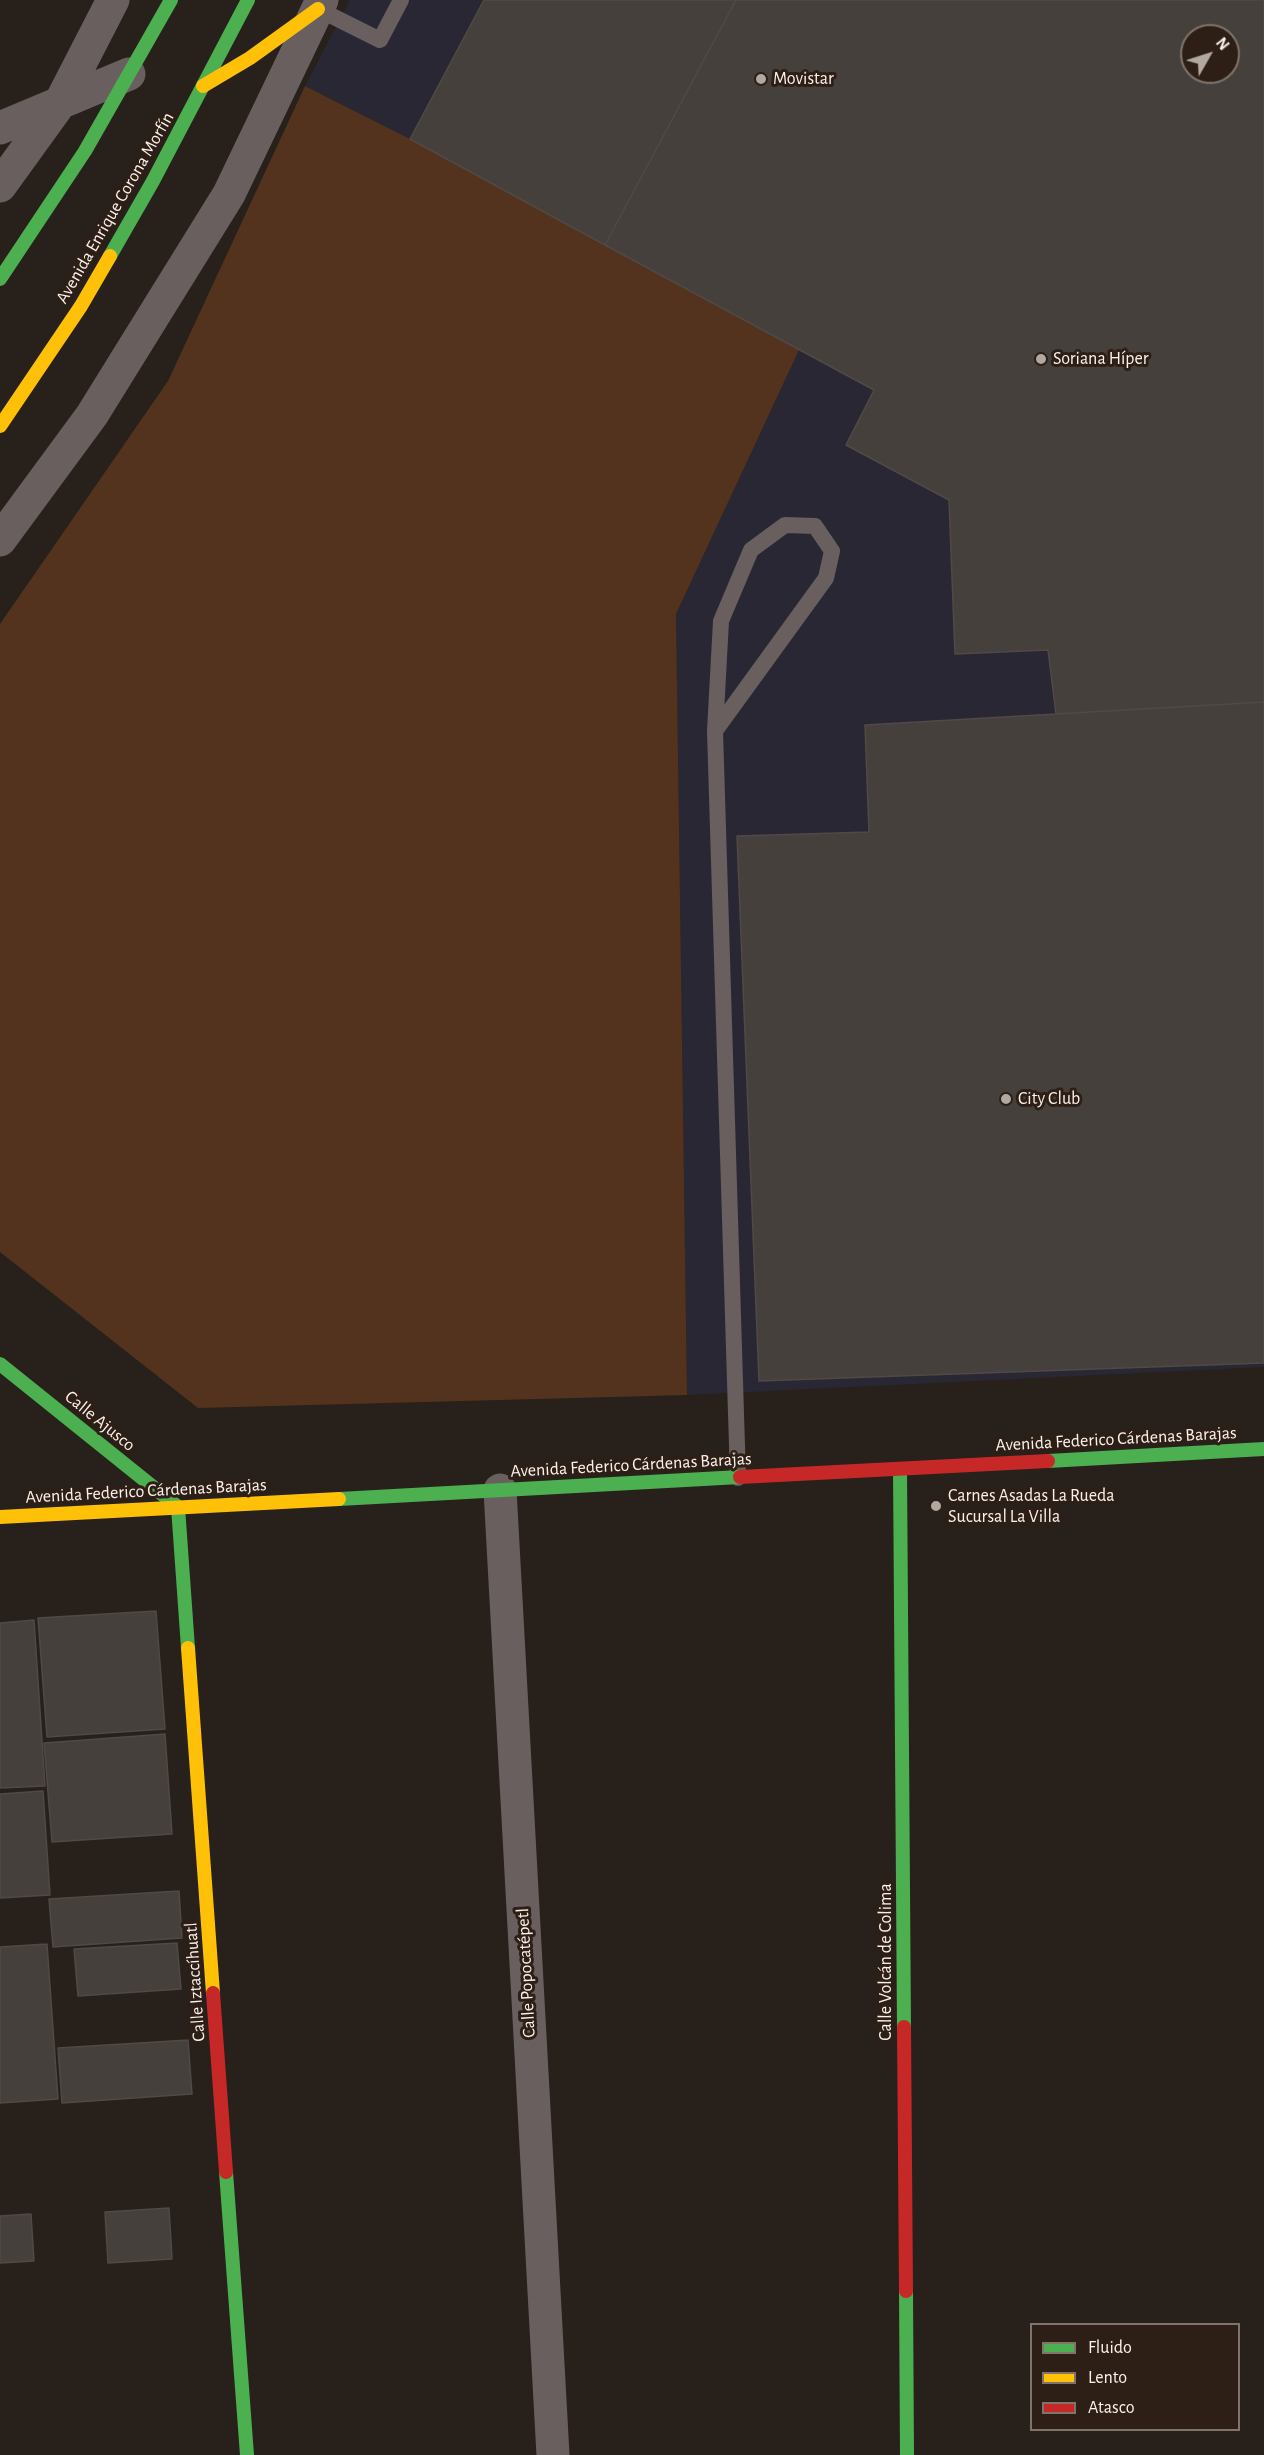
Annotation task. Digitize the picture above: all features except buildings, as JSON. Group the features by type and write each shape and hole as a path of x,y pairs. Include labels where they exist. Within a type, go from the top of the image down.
{"street":[{"path":"0,186 60,103 113,0"},
{"path":"0,279 84,152 171,0"},
{"name":"Avenida Enrique Corona Morfín","path":"0,426 81,306 153,181 248,0"},
{"path":"203,86 250,58 320,4"},
{"path":"0,540 92,416 229,194 320,4"},
{"path":"0,128 129,74"},
{"name":"Calle Ajusco","path":"0,1364 178,1507"},
{"name":"Avenida Federico Cárdenas Barajas","path":"0,1517 1264,1449"},
{"name":"Calle Volcán de Colima","path":"900,1468 908,2455"},
{"name":"Calle Popocatépetl","path":"500,1490 553,2455"},
{"name":"Calle Iztaccíhuatl","path":"178,1507 247,2455"}],"lane":[{"path":"320,4 380,40 401,0"},
{"path":"715,731 826,578 832,551 815,526 785,525 751,550 721,621 715,731 738,1478"}],"shaded area":[{"path":"350,0 1264,0 1264,1367 687,1395 676,614 799,350 410,139 305,86"},
{"path":"305,86 410,139 799,350 676,614 687,1395 198,1408 0,1252 0,624 168,381"}],"traffic: fast":[{"path":"0,279 85,151 171,0"},
{"path":"110,256 153,181 248,0"},
{"path":"0,1364 178,1507 188,1648"},
{"path":"1048,1461 1264,1449"},
{"path":"900,1469 904,2027"},
{"path":"339,1499 740,1477"},
{"path":"226,2172 247,2455"},
{"path":"906,2291 907,2455"}],"traffic: slow":[{"path":"203,86 250,58 318,9"},
{"path":"0,426 81,306 110,256"},
{"path":"0,1517 339,1499"},
{"path":"188,1648 213,1993"}],"traffic: jam":[{"path":"740,1477 1048,1461"},
{"path":"213,1993 226,2172"},
{"path":"904,2027 906,2291"}],"place":[{"name":"Movistar","path":"761,79"},
{"name":"Soriana Híper","path":"1041,359"},
{"name":"City Club","path":"1006,1099"},
{"name":"Carnes Asadas La Rueda Sucursal La Villa","path":"936,1506"}]}
